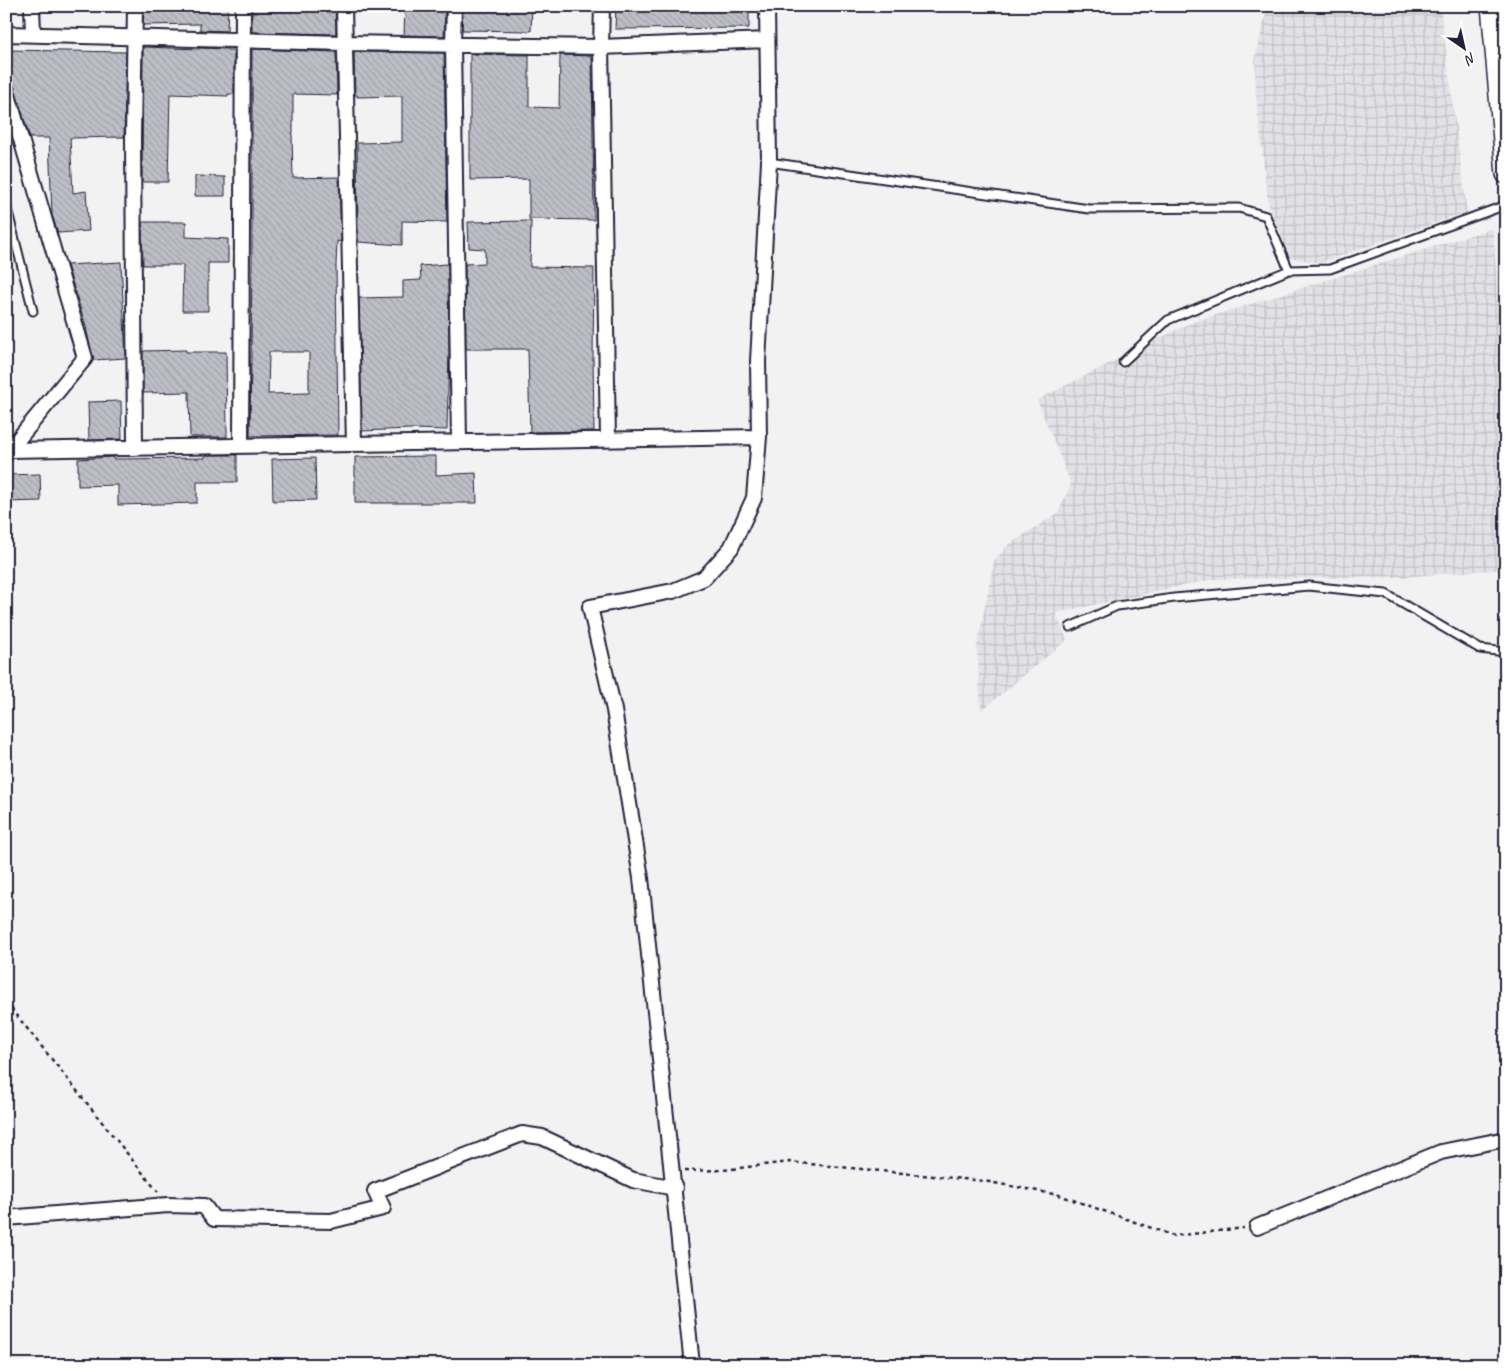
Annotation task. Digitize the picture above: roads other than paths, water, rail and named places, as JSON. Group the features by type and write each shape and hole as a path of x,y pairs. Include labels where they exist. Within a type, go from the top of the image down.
{"main road":[{"path":"1491,6 1506,174"}],"street":[{"path":"32,6 33,33"},
{"path":"134,6 135,448"},
{"path":"241,446 243,6"},
{"path":"344,6 354,444"},
{"path":"454,6 459,442"},
{"path":"602,6 601,47 608,439"},
{"path":"692,1365 642,878 614,710 590,607 673,591 704,578 732,548 754,498 759,437 758,361 770,162 767,6"},
{"path":"6,34 33,33 134,38 344,43 601,47 767,40"},
{"path":"6,88 85,358 8,452"},
{"path":"8,452 759,437"},
{"path":"6,1218 168,1204 204,1206 214,1219 331,1221 383,1208 375,1191 522,1134 542,1137 632,1180 675,1188"},
{"path":"1257,1227 1441,1152 1506,1139"}],"lane":[{"path":"770,162 1089,209 1240,208 1266,216 1289,270"},
{"path":"6,204 33,311"},
{"path":"1123,362 1168,320 1289,270 1330,269 1506,205"},
{"path":"1070,627 1117,606 1174,598 1309,586 1386,594 1480,649 1506,652"}]}
